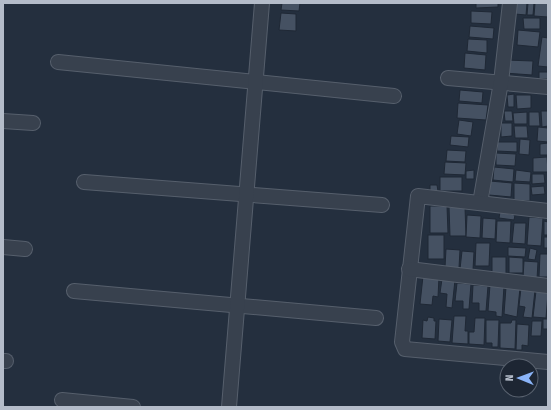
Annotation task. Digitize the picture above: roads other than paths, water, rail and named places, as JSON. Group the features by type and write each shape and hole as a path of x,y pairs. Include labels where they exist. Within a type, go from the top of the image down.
{"street":[{"path":"229,407 262,3"},
{"path":"480,203 501,82 510,3"},
{"path":"58,62 394,96"},
{"path":"448,78 548,87"},
{"path":"3,121 33,123"},
{"path":"84,182 382,205"},
{"path":"548,212 418,196 402,342 405,349 548,362"},
{"path":"3,247 25,249"},
{"path":"409,269 548,286"},
{"path":"74,291 237,307 376,318"},
{"path":"62,400 133,407"}]}
